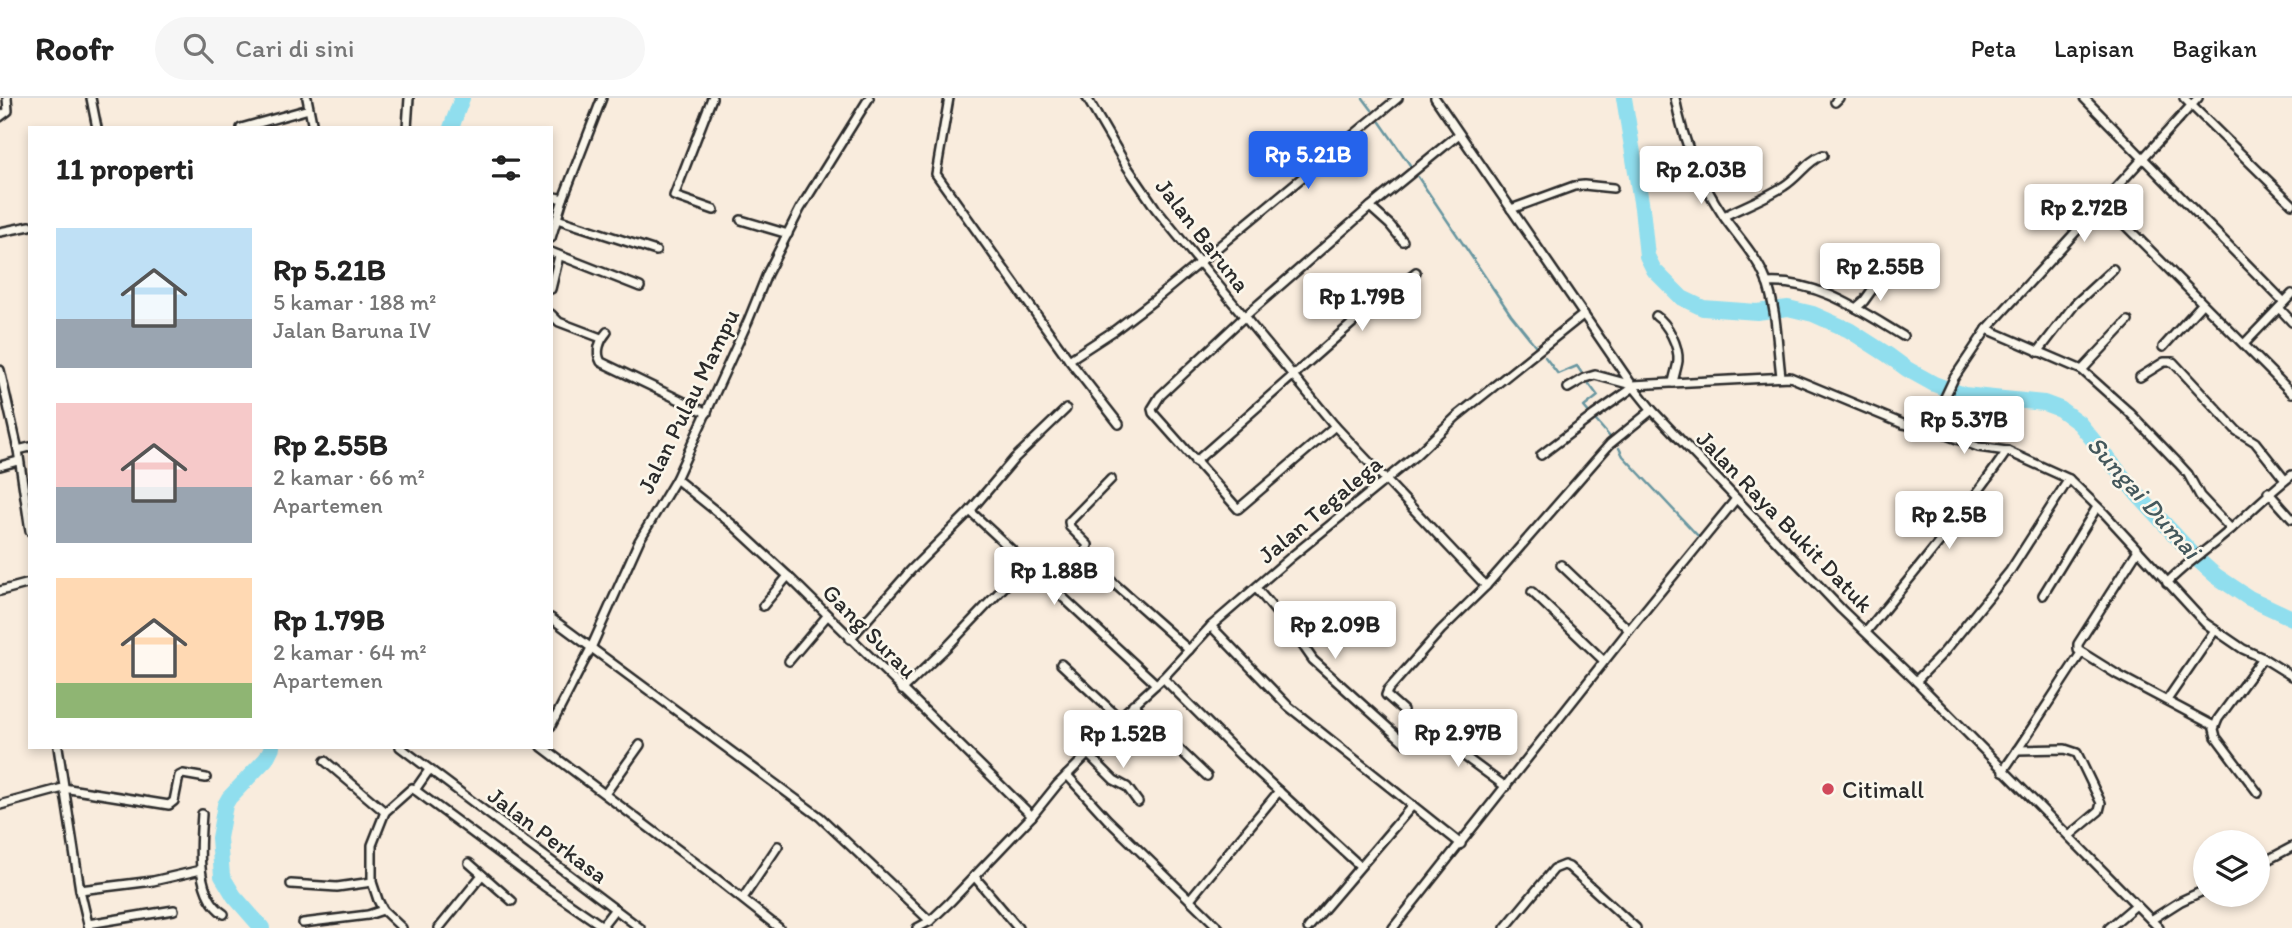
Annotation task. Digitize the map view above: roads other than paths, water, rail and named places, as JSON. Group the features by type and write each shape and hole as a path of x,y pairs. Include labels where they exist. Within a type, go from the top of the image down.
{"street":[{"path":"0,117 8,111 7,98"},
{"path":"92,98 97,126"},
{"path":"307,98 313,126"},
{"path":"407,126 409,98"},
{"path":"553,232 602,98"},
{"path":"712,98 674,196 714,210"},
{"name":"Jalan Pulau Mampu","path":"553,722 591,648 639,541 676,479 767,274 800,209 869,98"},
{"path":"949,98 936,174 1069,360 1119,424"},
{"name":"Jalan Baruna","path":"1087,98 1126,165 1156,209 1244,317 1335,426 1486,586"},
{"path":"1069,360 1115,330 1200,263 1398,98"},
{"name":"Jalan Raya Bukit Datuk","path":"1435,98 1652,410 1866,632 2159,928"},
{"path":"1675,98 1692,160 1724,216 1760,268 1766,283 1781,376"},
{"path":"2084,98 2282,305 2292,322"},
{"path":"2184,98 2292,204"},
{"path":"1930,429 1954,378 1987,329 2198,98"},
{"path":"248,126 309,109"},
{"path":"1335,426 1238,509 1153,413 1152,406 1244,317 1370,207 1460,134"},
{"path":"1724,216 1784,186 1812,160 1823,155"},
{"path":"1511,209 1574,186 1612,188"},
{"path":"553,196 563,199"},
{"path":"2103,203 2292,393"},
{"path":"1370,207 1403,241"},
{"path":"557,219 656,251"},
{"path":"741,220 788,234"},
{"path":"0,232 28,226"},
{"path":"553,253 640,287"},
{"path":"553,281 559,256"},
{"path":"2038,352 2076,304 2113,269"},
{"path":"1195,462 1365,312 1416,272"},
{"path":"1856,308 1882,276"},
{"path":"1766,283 1785,283 1818,290 1856,308 1903,336"},
{"path":"2244,344 2292,294"},
{"path":"2163,347 2202,304"},
{"name":"Jalan Tegalega","path":"925,925 1032,817 1119,718 1164,678 1211,626 1416,455 1439,431 1584,314"},
{"path":"553,316 559,322 601,338"},
{"path":"1656,316 1664,322 1677,349 1678,362 1673,383"},
{"path":"2082,370 2128,321"},
{"path":"1987,329 2082,370 2130,413 2178,463 2188,474 2200,496 2231,529"},
{"path":"607,332 601,338 598,355 598,359 604,364 707,413"},
{"path":"2140,377 2164,362 2173,362 2237,431 2255,442 2289,477 2210,547 2183,566 2167,583"},
{"path":"0,370 18,450 28,512"},
{"path":"1568,388 1595,375 1633,386 1781,376 1798,379 1872,413 1903,424 1930,429 1978,447 2007,451 2069,479 2196,614 2243,649 2292,676"},
{"path":"1541,455 1633,386"},
{"path":"850,639 911,569 970,511 1015,458 1066,409"},
{"path":"1403,710 1386,692 1441,629 1486,586 1610,444 1652,410"},
{"path":"18,450 28,448"},
{"path":"1866,632 1974,500 2007,451"},
{"path":"0,466 18,461"},
{"name":"Gang Surau","path":"676,479 733,525 788,576 1032,817"},
{"path":"1084,556 1088,545 1070,527 1069,522 1111,479"},
{"path":"1916,681 1944,652 2010,571 2069,479"},
{"path":"2269,492 2292,519"},
{"path":"1393,928 1736,499"},
{"path":"2043,595 2097,507"},
{"path":"970,511 1156,684"},
{"path":"2138,550 2078,644 2078,650 2118,675 2214,726"},
{"path":"1051,585 1077,556 1084,556 1189,650"},
{"path":"902,690 1026,564"},
{"path":"1561,565 1629,630"},
{"path":"763,606 788,576"},
{"path":"0,591 28,584"},
{"path":"1255,588 1313,660 1405,743"},
{"path":"1532,592 1604,661"},
{"path":"789,661 827,617"},
{"path":"553,620 820,817 925,925"},
{"path":"1211,626 1287,706 1461,844"},
{"path":"2167,699 2215,630"},
{"path":"2003,771 2081,653"},
{"path":"2258,793 2216,737 2214,726 2263,658"},
{"path":"1061,664 1119,718"},
{"path":"1164,678 1241,756 1360,866"},
{"path":"1133,705 1150,721"},
{"path":"1157,728 1207,776"},
{"path":"1426,728 1506,787"},
{"path":"605,794 640,745"},
{"path":"58,749 80,890 89,926 174,910"},
{"name":"Jalan Perkasa","path":"403,749 640,928"},
{"path":"545,749 779,928"},
{"path":"2017,750 2064,749 2073,751 2080,757 2101,803 2099,811 2069,836"},
{"path":"1088,754 1114,780 1127,787 1138,802"},
{"path":"325,761 386,812"},
{"path":"415,790 429,770"},
{"path":"1067,775 1107,819 1219,928"},
{"path":"0,805 63,788 169,805 174,801 179,776 206,778"},
{"path":"402,928 383,910 372,882 372,845 386,812 412,788 603,927 615,909"},
{"path":"1190,899 1279,791"},
{"path":"1308,928 1412,806"},
{"path":"202,814 199,859 201,870 212,902 224,914"},
{"path":"743,898 778,846"},
{"path":"2270,859 2292,847"},
{"path":"469,863 512,901"},
{"path":"1508,927 1554,869 1564,864 1636,928"},
{"path":"80,890 153,881 201,870"},
{"path":"439,928 482,875"},
{"path":"974,876 1018,928"},
{"path":"291,884 337,887 372,882"},
{"path":"2151,920 2193,896"},
{"path":"2109,928 2136,905"},
{"path":"303,923 368,915 383,910"}],"waterway":[{"name":"Sungai Dumai","path":"452,126 462,98"},
{"path":"1363,98 1372,110"},
{"name":"Sungai Dumai","path":"1624,98 1647,256 1654,270 1682,298 1703,308 1757,312 1788,308 1813,314 1849,330 1934,384 1964,395 2044,403 2060,409 2079,423 2137,494 2198,560 2249,598 2292,618"},
{"path":"1380,122 1410,165"},
{"path":"1418,177 1511,315 1535,345"},
{"path":"1545,357 1558,374 1577,366 1581,372"},
{"path":"1589,384 1598,396 1584,407 1610,437"},
{"path":"1619,448 1623,456 1698,536"},
{"name":"Sungai Dumai","path":"262,928 234,896 222,876 219,838 225,805 229,798 266,759 271,749"}],"place":[{"name":"Citimall","path":"1828,789"}]}
